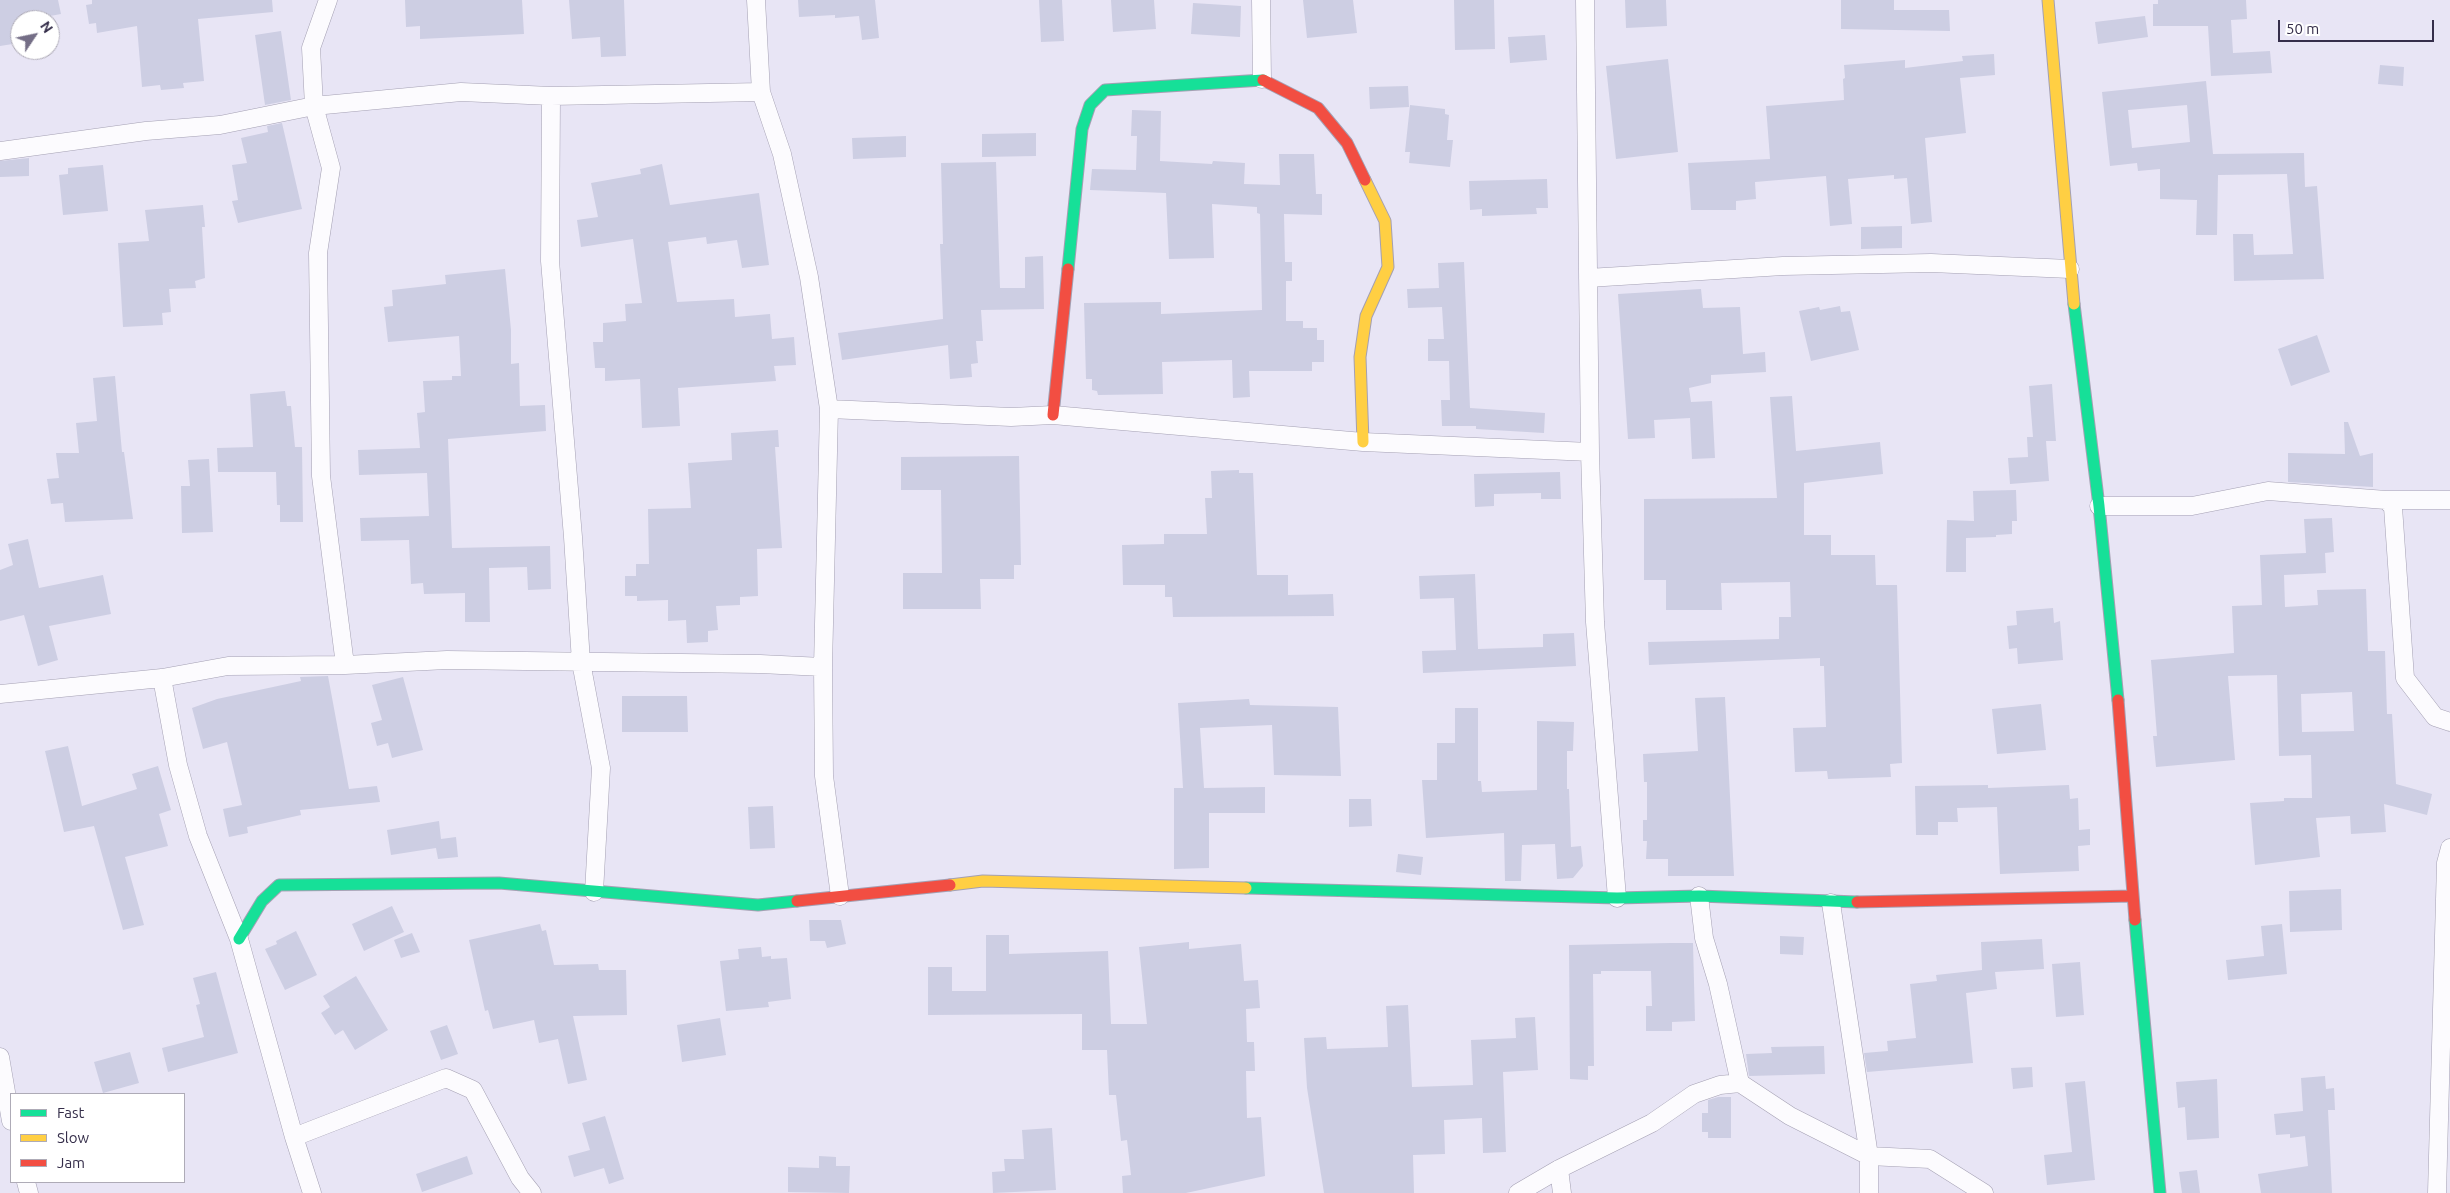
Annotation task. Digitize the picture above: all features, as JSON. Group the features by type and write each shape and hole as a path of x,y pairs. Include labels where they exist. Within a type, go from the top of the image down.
{"street":[{"path":"328,0 311,48 314,106 331,168 318,253 321,476 345,665"},
{"path":"756,0 761,92 782,154 809,277 829,409 823,667 824,776 840,896"},
{"path":"1262,0 1262,80"},
{"path":"1585,0 1590,452 1595,622 1617,898"},
{"path":"2048,0 2070,269 2099,506 2115,665 2133,896 2160,1193"},
{"path":"1053,415 1082,129 1090,105 1105,90 1262,80 1318,108 1347,143 1385,222 1388,267 1366,316 1360,357 1363,442"},
{"path":"0,151 146,132 220,125 314,106 461,92 552,96 761,92"},
{"path":"552,96 550,261 573,537 581,662 601,768 594,892"},
{"path":"1588,278 1783,266 1931,263 2070,269"},
{"path":"829,409 1011,417 1053,415 1363,442 1590,452"},
{"path":"2099,506 2192,506 2268,491 2386,500 2450,500"},
{"path":"2386,500 2393,507 2405,678 2435,717 2450,722"},
{"path":"0,694 162,678 228,666 345,665 447,660 760,664 823,667"},
{"path":"162,678 178,765 198,836 239,939 294,1137 312,1193"},
{"path":"2437,1193 2447,1003 2446,863 2450,848"},
{"path":"239,939 262,901 279,885 500,883 758,905 983,881 1617,898 1699,896 1831,903 2133,896"},
{"path":"1699,896 1704,938 1718,984 1740,1083"},
{"path":"1831,903 1870,1156 1869,1193"},
{"path":"0,1057 6,1113"},
{"path":"294,1137 446,1078 473,1090 520,1178 532,1193"},
{"path":"1518,1193 1559,1169 1652,1123 1694,1094 1720,1085 1740,1083 1790,1116 1870,1156 1930,1159 1984,1193"},
{"path":"1559,1169 1562,1193"}],"building":[{"path":"0,0 58,0 61,14 60,10 10,10 10,44 0,46"},
{"path":"92,0 272,0 273,12 198,19 204,81 183,83 184,88 161,90 160,85 142,87 137,26 97,33 96,23 89,24 86,5 92,4"},
{"path":"405,0 522,0 524,34 420,39 420,26 406,27"},
{"path":"569,0 624,0 626,56 601,57 600,37 572,39"},
{"path":"798,0 875,0 879,38 862,40 859,16 835,18 835,15 799,17"},
{"path":"1039,0 1062,0 1064,41 1041,42"},
{"path":"1111,0 1154,0 1156,29 1113,32"},
{"path":"1303,0 1353,0 1357,33 1307,38"},
{"path":"1454,0 1494,0 1495,49 1455,50"},
{"path":"1625,0 1666,0 1667,26 1626,28"},
{"path":"1841,0 1894,0 1894,10 1949,10 1950,31 1841,29"},
{"path":"2158,0 2246,0 2247,19 2231,20 2233,53 2270,51 2272,73 2211,76 2208,26 2153,26 2153,4 2158,4"},
{"path":"1193,3 1241,6 1240,37 1191,34"},
{"path":"2145,16 2148,37 2098,44 2095,22"},
{"path":"281,31 291,100 265,105 255,35"},
{"path":"1545,35 1547,60 1510,63 1508,37"},
{"path":"1994,54 1995,75 1960,78 1966,133 1925,138 1932,222 1911,224 1907,178 1894,179 1894,175 1848,179 1852,224 1830,226 1826,176 1755,182 1756,199 1736,201 1736,210 1691,210 1688,163 1770,159 1766,106 1844,100 1844,65 1905,60 1905,68 1963,61 1962,56"},
{"path":"1668,59 1678,152 1616,159 1606,66"},
{"path":"2380,65 2404,67 2403,86 2378,84"},
{"path":"2206,81 2213,154 2304,153 2305,187 2317,186 2324,279 2234,281 2233,234 2253,234 2254,255 2293,254 2287,174 2218,175 2217,235 2196,235 2197,200 2160,199 2160,169 2138,171 2137,163 2110,166 2102,92","holes":["2187,105 2190,142 2132,148 2128,110"]},
{"path":"1408,86 1409,107 1370,109 1369,87"},
{"path":"1410,105 1445,109 1445,114 1449,115 1447,140 1453,140 1450,167 1409,163 1410,152 1405,152"},
{"path":"1132,110 1161,111 1160,161 1212,164 1213,161 1245,163 1244,184 1280,185 1279,154 1314,154 1316,194 1322,194 1322,215 1284,214 1285,262 1292,262 1292,281 1286,281 1286,321 1303,321 1303,328 1317,328 1317,340 1324,340 1324,362 1312,362 1312,371 1249,371 1250,397 1233,398 1232,360 1162,362 1163,394 1098,395 1097,391 1092,390 1092,379 1086,379 1084,303 1161,302 1161,314 1262,310 1260,214 1257,213 1257,207 1212,204 1214,258 1169,259 1166,193 1090,190 1092,169 1136,170 1137,136 1131,136"},
{"path":"282,123 302,209 238,223 232,201 238,200 232,165 247,163 241,138 268,132 267,126"},
{"path":"1036,133 1036,156 982,157 982,134"},
{"path":"906,136 906,157 853,159 852,138"},
{"path":"29,158 29,176 0,177 0,161"},
{"path":"996,162 1000,288 1025,288 1025,257 1043,256 1044,309 981,310 983,341 976,341 978,363 971,364 972,377 950,379 948,345 842,360 838,333 943,319 940,244 943,244 941,163"},
{"path":"662,164 670,205 759,193 769,265 742,268 737,240 707,244 706,237 668,242 677,302 734,299 735,317 770,314 772,339 794,337 796,365 774,366 776,381 678,388 680,426 642,428 640,379 605,381 605,368 595,368 593,342 603,342 603,323 626,321 625,304 642,303 633,239 581,247 577,220 598,217 591,183 641,174 640,169"},
{"path":"103,165 108,211 63,215 59,175 68,174 68,168"},
{"path":"1547,179 1548,208 1536,208 1537,214 1482,216 1482,209 1470,210 1469,181"},
{"path":"203,205 205,227 202,227 205,278 195,281 196,288 169,289 171,312 162,313 163,325 123,327 118,243 149,241 145,210"},
{"path":"1902,226 1902,248 1861,249 1861,227"},
{"path":"1464,262 1470,408 1545,413 1544,433 1476,429 1476,426 1442,426 1441,400 1450,400 1449,361 1428,361 1428,339 1444,339 1442,307 1408,308 1407,289 1439,288 1438,263"},
{"path":"505,269 511,330 511,364 519,363 520,406 545,405 546,431 448,439 452,548 550,546 551,589 528,590 527,567 489,568 490,622 465,622 465,593 424,594 423,583 411,584 409,540 361,541 360,518 429,516 427,473 359,475 358,450 420,448 417,413 425,412 423,381 452,380 452,376 461,376 459,336 388,342 384,307 393,306 392,290 446,284 445,275"},
{"path":"1701,289 1703,308 1740,307 1743,354 1765,352 1766,372 1711,375 1711,383 1689,388 1691,402 1712,401 1715,458 1692,459 1690,418 1654,420 1655,438 1628,439 1618,294"},
{"path":"1840,306 1841,312 1850,311 1859,350 1811,361 1799,311 1819,307 1820,310"},
{"path":"2317,335 2330,372 2291,386 2278,349"},
{"path":"115,376 122,452 124,452 133,519 65,522 63,503 51,504 47,479 59,478 56,453 79,453 76,423 97,421 93,378"},
{"path":"2052,384 2056,441 2046,441 2049,481 2010,484 2008,458 2028,457 2027,437 2033,437 2029,386"},
{"path":"285,391 287,406 291,406 295,447 302,447 303,522 280,522 280,505 277,505 276,472 218,472 217,448 253,447 250,394"},
{"path":"1792,396 1796,451 1880,442 1883,474 1804,483 1804,535 1831,535 1831,555 1875,555 1876,585 1897,585 1902,763 1890,764 1891,777 1828,779 1827,771 1795,772 1793,728 1826,727 1824,666 1820,666 1820,658 1649,665 1648,642 1779,639 1779,617 1791,617 1790,582 1721,583 1722,610 1666,610 1666,580 1644,580 1644,499 1777,498 1770,397"},
{"path":"2344,422 2348,422 2360,456 2373,453 2373,487 2288,482 2288,453 2345,454"},
{"path":"778,430 779,447 775,447 782,548 757,549 758,596 740,597 740,605 716,606 718,630 708,631 708,642 687,643 686,620 668,621 668,600 637,601 637,596 625,596 625,576 636,576 636,564 649,564 648,509 691,508 688,463 732,460 731,433"},
{"path":"1019,456 1021,565 1014,565 1014,579 980,579 981,609 903,609 903,573 942,573 941,490 901,490 901,457"},
{"path":"209,459 213,532 182,533 181,486 190,486 188,460"},
{"path":"1239,470 1239,473 1253,473 1257,575 1288,575 1288,595 1333,594 1334,616 1173,617 1172,597 1165,597 1165,585 1123,585 1122,545 1164,544 1164,534 1207,534 1205,498 1212,498 1211,471"},
{"path":"1560,472 1561,499 1541,499 1541,493 1494,494 1494,506 1475,507 1474,474"},
{"path":"2016,490 2017,521 2012,521 2012,534 1996,535 1996,537 1966,538 1966,572 1946,572 1947,520 1974,521 1973,491"},
{"path":"2332,518 2334,552 2325,553 2326,573 2284,575 2285,607 2318,605 2317,590 2366,589 2368,651 2385,651 2387,714 2392,714 2396,784 2432,794 2427,815 2384,804 2386,832 2351,834 2350,816 2316,818 2320,857 2255,865 2250,803 2284,801 2284,798 2312,798 2311,755 2279,756 2277,675 2228,676 2235,760 2156,767 2153,736 2157,736 2151,660 2234,653 2232,606 2262,605 2260,555 2306,553 2304,519","holes":["2352,692 2354,731 2302,732 2301,694"]},
{"path":"28,539 39,588 103,575 111,614 49,626 58,660 38,666 24,615 0,621 0,570 13,565 8,544"},
{"path":"1475,574 1478,649 1543,647 1543,634 1574,633 1576,666 1423,673 1422,651 1456,650 1454,598 1420,599 1419,576"},
{"path":"2053,608 2054,623 2060,621 2063,660 2018,664 2017,648 2009,649 2007,626 2017,625 2016,611"},
{"path":"328,676 349,789 377,786 380,802 300,810 301,815 247,827 248,833 229,837 223,809 242,805 227,742 203,749 192,708 217,699 301,681 300,677"},
{"path":"403,677 423,750 392,758 388,743 377,746 371,723 382,720 372,685"},
{"path":"622,696 687,696 688,732 622,732"},
{"path":"1725,697 1734,876 1668,876 1668,859 1646,859 1647,841 1643,841 1643,820 1647,820 1647,782 1644,782 1643,754 1698,751 1695,698"},
{"path":"1249,699 1250,705 1338,707 1341,776 1274,775 1272,725 1200,728 1204,788 1265,787 1265,813 1209,813 1209,868 1174,869 1174,788 1183,788 1178,703"},
{"path":"2041,704 2046,750 1997,754 1992,709"},
{"path":"1455,708 1478,708 1478,781 1481,781 1482,792 1537,790 1537,721 1574,722 1573,751 1567,751 1567,789 1569,789 1571,847 1581,846 1583,866 1573,878 1557,879 1555,844 1522,845 1521,881 1505,881 1504,833 1426,838 1422,780 1437,780 1437,743 1455,743"},
{"path":"68,746 82,806 137,789 132,774 158,766 171,810 159,814 168,846 125,857 144,925 123,930 94,826 64,832 45,751"},
{"path":"1988,785 1988,788 2069,785 2070,799 2078,798 2079,830 2090,829 2090,845 2078,846 2079,871 2000,874 1997,807 1957,808 1958,822 1938,822 1938,835 1916,835 1915,786"},
{"path":"1349,799 1371,799 1372,826 1349,827"},
{"path":"773,806 775,848 750,849 748,807"},
{"path":"439,821 441,839 456,837 458,857 438,859 436,848 391,855 387,830"},
{"path":"1398,854 1423,857 1421,875 1396,872"},
{"path":"2341,889 2342,930 2290,932 2289,891"},
{"path":"392,906 404,932 364,951 352,924"},
{"path":"809,920 841,920 846,944 827,948 825,941 810,941"},
{"path":"540,924 542,931 546,930 554,965 598,964 599,970 626,970 627,1015 573,1016 587,1080 568,1084 558,1039 539,1043 534,1020 493,1029 488,1010 485,1011 469,940"},
{"path":"2282,924 2287,974 2228,980 2226,960 2264,956 2261,926"},
{"path":"296,931 317,975 285,990 265,949 277,944 276,941"},
{"path":"412,933 420,952 401,958 394,940"},
{"path":"986,935 1009,935 1009,954 1108,951 1111,1024 1147,1024 1139,947 1189,942 1189,949 1241,944 1244,981 1258,980 1260,1008 1246,1009 1247,1042 1254,1042 1255,1071 1246,1071 1247,1118 1261,1117 1265,1176 1186,1193 1123,1193 1122,1176 1131,1175 1127,1140 1121,1141 1116,1095 1109,1095 1107,1050 1082,1050 1082,1014 928,1015 928,967 952,967 952,991 986,991"},
{"path":"1780,936 1804,937 1803,955 1780,954"},
{"path":"2042,939 2044,969 1995,972 1997,989 1966,993 1973,1063 1867,1072 1864,1053 1888,1051 1887,1041 1916,1038 1910,984 1937,981 1936,975 1982,970 1981,942"},
{"path":"1693,943 1695,1021 1672,1022 1672,1031 1646,1031 1646,1006 1652,1006 1651,971 1601,971 1601,974 1593,974 1594,1066 1588,1066 1588,1080 1570,1079 1569,945"},
{"path":"761,947 762,957 771,956 771,959 787,958 791,999 768,1002 769,1007 726,1011 720,961 739,959 738,949"},
{"path":"2080,962 2084,1015 2056,1017 2052,964"},
{"path":"216,972 238,1053 168,1072 162,1048 204,1037 196,1005 200,1004 193,978"},
{"path":"356,976 388,1030 355,1050 343,1030 335,1035 321,1013 330,1007 323,996"},
{"path":"1408,1005 1412,1087 1473,1085 1471,1040 1516,1038 1515,1018 1535,1017 1538,1070 1503,1072 1506,1152 1483,1153 1482,1118 1444,1120 1445,1154 1413,1155 1414,1193 1324,1193 1307,1088 1304,1038 1326,1037 1327,1049 1388,1047 1386,1006"},
{"path":"720,1018 726,1055 682,1062 677,1025"},
{"path":"447,1025 458,1054 441,1060 430,1031"},
{"path":"1824,1046 1825,1074 1749,1076 1746,1054 1772,1053 1771,1047"},
{"path":"130,1052 139,1083 103,1093 94,1062"},
{"path":"2032,1067 2033,1087 2013,1089 2011,1068"},
{"path":"2325,1076 2326,1089 2334,1088 2335,1110 2328,1110 2332,1193 2261,1193 2258,1174 2308,1166 2305,1136 2290,1138 2290,1134 2276,1135 2274,1114 2303,1111 2301,1078"},
{"path":"2217,1079 2219,1138 2187,1140 2185,1107 2178,1108 2176,1082"},
{"path":"2085,1081 2095,1180 2047,1185 2044,1155 2072,1152 2065,1083"},
{"path":"1718,1097 1731,1097 1731,1138 1708,1138 1708,1132 1702,1132 1702,1113 1708,1113 1708,1100"},
{"path":"605,1116 624,1179 609,1184 604,1168 574,1177 568,1156 590,1150 582,1123"},
{"path":"1052,1128 1056,1190 993,1193 992,1172 1005,1171 1004,1159 1024,1159 1022,1130"},
{"path":"467,1156 473,1174 422,1192 416,1174"},
{"path":"819,1156 836,1157 836,1166 850,1166 849,1193 788,1192 788,1167 819,1168"},
{"path":"2197,1170 2200,1193 2182,1193 2179,1172"}],"traffic: fast":[{"path":"1068,269 1082,129 1090,105 1105,90 1263,80"},
{"path":"2074,304 2099,506 2118,700"},
{"path":"239,939 262,901 279,885 499,883 758,905 797,901"},
{"path":"1246,888 1617,898 1699,896 1857,902"},
{"path":"2135,920 2160,1193"}],"traffic: slow":[{"path":"2048,0 2074,304"},
{"path":"1363,442 1360,357 1366,316 1388,267 1385,221 1365,180"},
{"path":"950,885 983,881 1246,888"}],"traffic: jam":[{"path":"1263,80 1318,108 1347,143 1365,180"},
{"path":"1053,415 1068,269"},
{"path":"2118,700 2135,920"},
{"path":"797,901 950,885"},
{"path":"1857,902 2133,896"}]}
